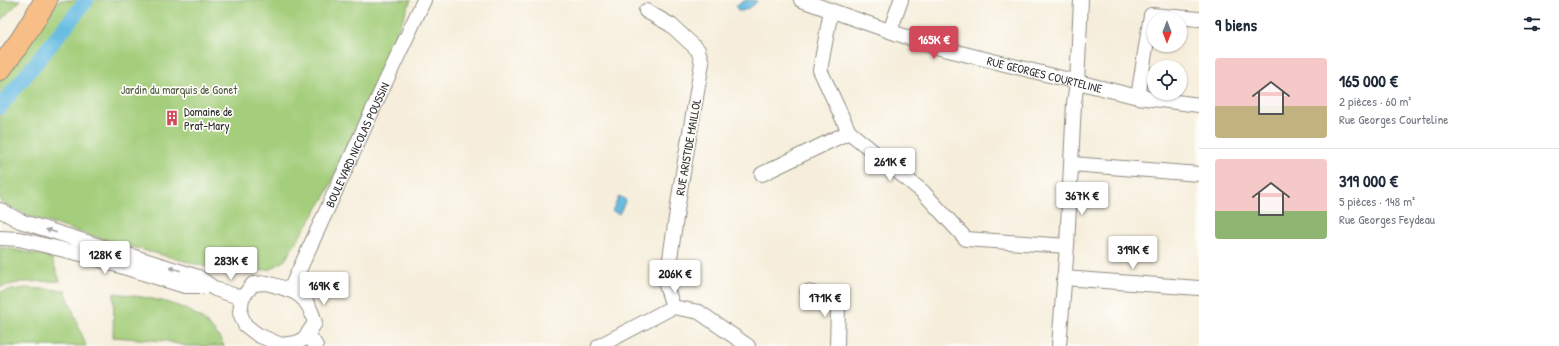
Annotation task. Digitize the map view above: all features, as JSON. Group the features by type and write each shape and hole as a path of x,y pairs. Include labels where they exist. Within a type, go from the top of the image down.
{"main road":[{"path":"0,42 45,2"},
{"path":"0,69 22,39 45,2"}],"street":[{"name":"BOULEVARD NICOLAS POUSSIN","path":"290,290 424,0"},
{"name":"RUE GEORGES COURTELINE","path":"802,0 932,46 1138,97 1199,105"},
{"path":"890,31 901,0"},
{"path":"1059,346 1067,246 1074,103 1077,83 1080,0"},
{"path":"831,10 820,70 850,132 923,192 966,240 1067,246"},
{"name":"RUE ARISTIDE MAILLOL","path":"646,11 671,25 698,50 702,63 681,184 666,285 673,307"},
{"path":"1138,97 1151,15 1199,19"},
{"path":"762,174 850,132"},
{"path":"1072,164 1199,174"},
{"path":"0,210 20,221 198,277 215,290 242,298"},
{"path":"0,238 19,239 85,255 185,286 210,286"},
{"path":"1064,278 1199,288"},
{"path":"266,283 290,290 304,299 311,308 315,323 304,338 296,343 281,345 258,335 245,325 240,312 242,298 253,284 266,283"},
{"path":"808,292 827,297 838,308 837,346"},
{"path":"600,346 673,307 699,312 748,346"},
{"path":"308,334 316,346"}],"green space":[{"path":"0,0 21,0 0,21"},
{"name":"Jardin du marquis de Gonet","path":"59,0 411,0 326,195 285,260 271,269 233,274 99,238 34,218 0,202 0,76"},
{"path":"0,247 51,257 60,281 22,282 0,287"},
{"path":"25,288 65,290 86,346 0,346 0,292"},
{"path":"114,293 162,301 191,312 204,320 215,332 224,346 185,346 167,341 113,337"}],"water":[{"path":"746,0 757,1 749,8 743,11 738,11 736,6"},
{"path":"619,196 626,200 619,214 612,211"}],"waterway":[{"path":"0,107 87,0"}],"place":[{"name":"Domaine de Prat-Mary","path":"172,118"}]}
